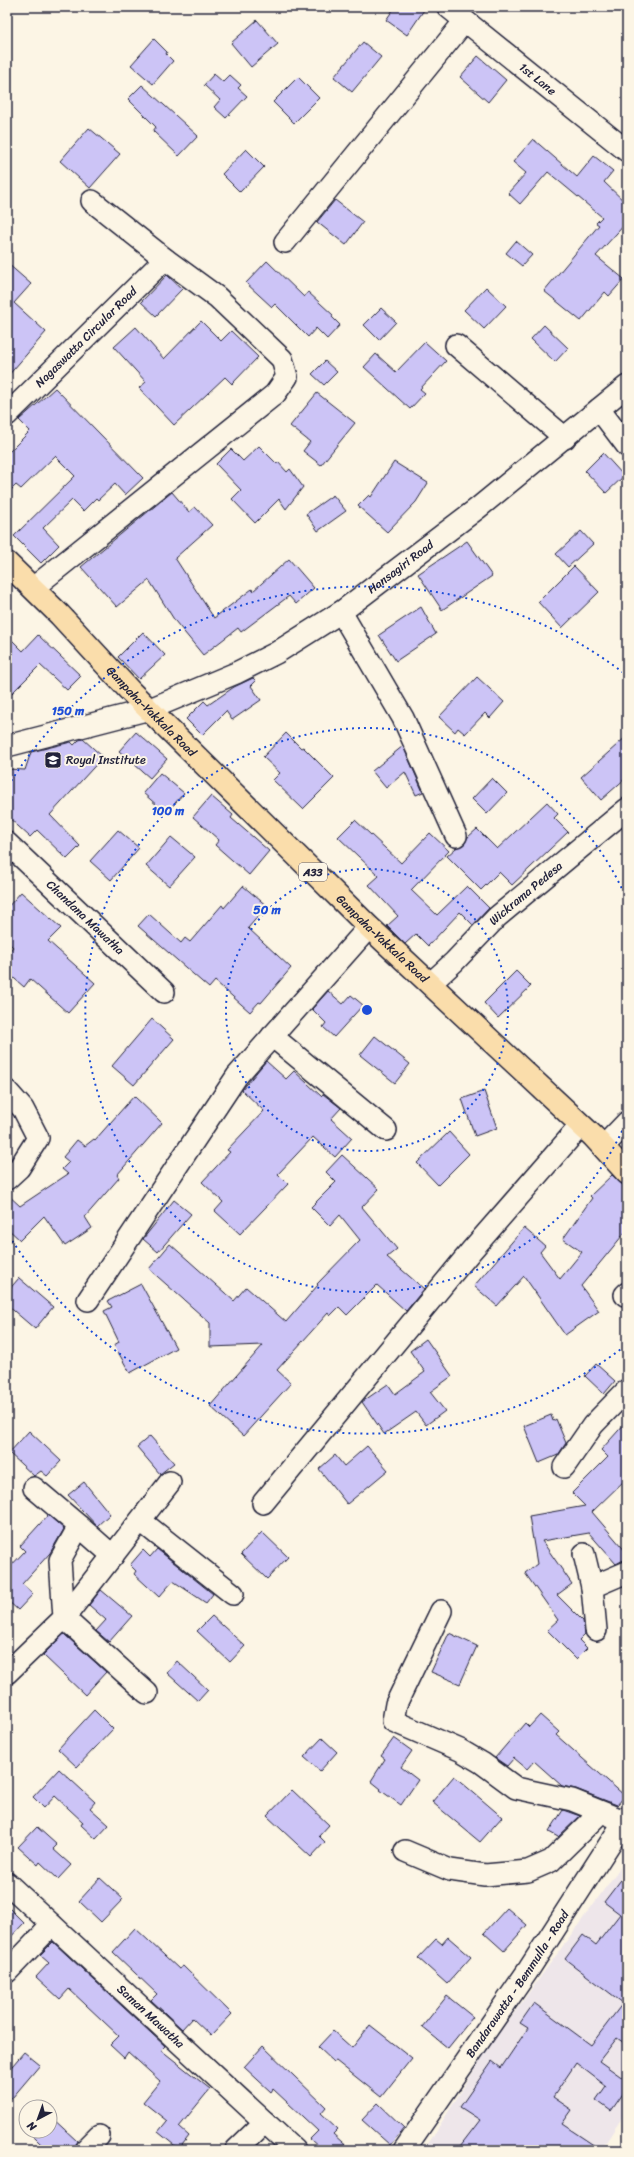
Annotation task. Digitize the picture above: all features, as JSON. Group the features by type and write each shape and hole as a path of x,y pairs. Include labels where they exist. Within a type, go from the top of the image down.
{"highway":[{"name":"Gampaha-Yakkala Road","path":"7,563 150,709 369,927 581,1125 627,1173"}],"street":[{"name":"1st Lane","path":"448,7 464,22 627,151"},
{"path":"285,242 464,22"},
{"path":"33,588 275,394 287,377 282,359 217,297 165,259 92,200"},
{"name":"Nagaswatta Circular Road","path":"7,415 165,259"},
{"path":"456,345 565,438"},
{"name":"Hansagiri Road","path":"7,746 150,709 236,673 276,653 341,612 478,508 627,386"},
{"path":"599,410 627,446"},
{"path":"341,612 403,718 456,836"},
{"name":"Wickrama Pedesa","path":"430,984 498,917 627,809"},
{"name":"Chandana Mawatha","path":"7,843 164,992"},
{"path":"88,1300 237,1076 369,927"},
{"path":"272,1036 386,1130"},
{"path":"7,1091 23,1110 38,1138 20,1168 7,1179"},
{"path":"603,1147 627,1122"},
{"path":"263,1503 471,1251 581,1125"},
{"path":"564,1467 593,1424 627,1390"},
{"path":"7,1673 64,1618 170,1482"},
{"path":"34,1488 113,1556"},
{"path":"141,1521 233,1594"},
{"path":"79,1526 60,1560 64,1618 147,1693"},
{"path":"584,1554 592,1587 596,1630"},
{"path":"592,1587 627,1572"},
{"path":"441,1611 396,1704 393,1721 460,1750 482,1763 516,1788 572,1800 600,1813 625,1819"},
{"path":"405,1850 450,1870 485,1875 528,1871 551,1861 600,1813"},
{"name":"Bandarawatta - Bemmulla - Road","path":"404,2150 529,1969 625,1819"},
{"name":"Saman Mawatha","path":"7,1883 296,2150"},
{"path":"7,1972 52,1925"},
{"path":"236,2150 265,2122"}],"shaded area":[{"path":"627,1858 627,2110 601,2150 422,2150 430,2141 485,2053"}],"building":[{"path":"395,7 426,7 407,35 386,20"},
{"path":"257,20 278,44 251,67 231,43"},
{"path":"154,39 167,52 166,54 173,61 153,84 131,65"},
{"path":"363,42 381,57 352,92 334,77"},
{"path":"478,56 506,80 488,102 460,77"},
{"path":"214,74 223,82 230,75 241,85 238,88 247,96 226,118 214,107 220,100 204,85"},
{"path":"298,77 319,98 294,123 273,102"},
{"path":"142,85 198,136 179,156 153,131 156,127 128,99"},
{"path":"89,128 120,154 90,188 60,161"},
{"path":"533,139 577,177 594,156 613,171 604,182 627,204 627,222 596,256 624,279 609,296 605,292 581,321 544,291 599,225 596,223 602,217 548,172 520,204 508,193 526,173 513,162"},
{"path":"246,149 264,167 240,192 222,174"},
{"path":"335,200 363,222 346,245 317,222"},
{"path":"516,241 532,255 522,266 506,253"},
{"path":"267,261 304,297 308,292 333,315 332,317 340,325 327,339 316,328 308,337 275,304 272,307 246,283"},
{"path":"7,263 31,284 14,303 46,332 7,377"},
{"path":"167,275 182,289 156,316 141,302"},
{"path":"486,287 506,306 484,329 464,310"},
{"path":"381,308 396,322 379,340 364,325"},
{"path":"201,321 221,341 231,331 258,357 232,384 225,377 174,425 139,388 146,382 114,347 136,327 164,359"},
{"path":"544,325 568,348 555,362 531,339"},
{"path":"425,342 446,361 420,389 425,393 410,409 364,367 376,354 396,372"},
{"path":"325,361 337,372 324,385 312,374"},
{"path":"55,388 143,478 125,495 115,484 98,500 96,498 83,511 72,500 43,528 59,545 41,563 14,536 75,476 55,456 21,489 16,485 7,494 7,454 30,431 19,420"},
{"path":"317,393 355,423 321,465 303,451 310,442 290,426"},
{"path":"259,446 277,464 278,462 287,472 290,469 303,487 286,509 279,499 255,523 232,499 241,490 216,464 231,449 243,461"},
{"path":"603,453 624,476 606,493 585,471"},
{"path":"394,462 428,483 416,502 387,532 358,506 369,495 371,497"},
{"path":"172,492 189,512 195,507 212,525 175,558 214,618 252,589 253,591 289,559 314,588 296,604 289,596 241,632 238,628 203,655 175,621 149,580 117,607 81,567"},
{"path":"333,495 346,511 318,531 306,514"},
{"path":"581,531 593,544 568,567 556,554"},
{"path":"467,541 492,576 442,610 418,574"},
{"path":"574,566 599,592 562,628 538,602"},
{"path":"421,607 436,634 396,661 379,635"},
{"path":"143,632 165,655 139,679 118,657"},
{"path":"7,635 23,651 38,635 81,676 67,690 40,665 7,698"},
{"path":"477,677 504,702 490,718 485,713 465,734 458,728 455,732 439,717"},
{"path":"253,678 256,681 251,686 261,700 232,720 226,711 202,735 186,719 204,701 208,705 234,687"},
{"path":"136,732 167,759 150,778 119,751"},
{"path":"286,733 301,748 303,747 334,778 303,809 273,780 280,773 263,757"},
{"path":"627,736 627,777 601,800 581,777"},
{"path":"83,739 103,757 50,815 80,846 67,859 37,830 30,837 7,816 7,769 25,770 31,752 71,742 74,745 79,740"},
{"path":"403,746 423,792 416,795 405,772 386,788 372,771"},
{"path":"160,773 184,793 166,813 143,793"},
{"path":"492,778 507,793 487,814 472,799"},
{"path":"211,796 233,815 231,818 269,851 249,875 215,845 219,840 193,817"},
{"path":"547,802 558,814 554,818 568,832 512,885 499,872 481,890 447,856 456,848 465,843 468,837 477,829 497,849"},
{"path":"355,820 401,863 430,833 449,851 411,890 437,915 467,886 489,908 473,925 460,912 428,946 416,934 405,944 387,926 398,916 369,885 379,876 338,837"},
{"path":"118,830 139,848 111,880 90,861"},
{"path":"171,837 195,857 169,886 146,866"},
{"path":"243,886 267,906 248,928 291,968 261,1003 259,1002 250,1012 215,981 209,988 138,926 149,914 181,943 185,938 190,942 222,905 224,908"},
{"path":"21,892 61,928 48,941 95,983 68,1013 30,979 24,987 7,972 7,954 13,947 7,941 7,908"},
{"path":"516,971 531,986 498,1018 484,1003"},
{"path":"328,991 343,1004 351,995 363,1005 334,1037 323,1027 326,1023 312,1009"},
{"path":"152,1019 174,1039 134,1085 112,1066"},
{"path":"375,1036 410,1064 395,1083 360,1055"},
{"path":"266,1061 286,1079 294,1071 321,1096 323,1094 341,1108 331,1119 352,1138 335,1157 313,1137 278,1174 288,1184 240,1234 215,1211 223,1202 202,1182 230,1152 227,1150 264,1111 242,1090"},
{"path":"484,1091 497,1128 475,1136 462,1099"},
{"path":"134,1096 162,1123 117,1175 119,1178 85,1217 92,1228 65,1246 44,1216 20,1240 7,1228 7,1194 20,1206 68,1174 62,1169 69,1162 63,1157 77,1140 85,1146 94,1139 95,1140"},
{"path":"449,1132 469,1154 438,1185 417,1163"},
{"path":"342,1155 379,1189 362,1207 397,1249 387,1257 424,1289 406,1311 377,1285 347,1315 339,1307 330,1316 328,1313 277,1370 291,1383 243,1436 210,1406 263,1345 210,1347 210,1323 149,1269 170,1244 234,1301 246,1287 286,1322 318,1285 317,1284 360,1240 340,1215 330,1226 311,1207 336,1182 326,1172"},
{"path":"612,1175 627,1189 627,1230 581,1286 599,1311 565,1335 524,1276 497,1306 474,1286 524,1228 545,1246 540,1252 560,1279 582,1252 563,1239 592,1198 590,1196"},
{"path":"174,1200 191,1214 158,1252 143,1239"},
{"path":"19,1278 53,1307 35,1329 7,1305 7,1292"},
{"path":"141,1284 176,1348 130,1373 114,1345 119,1342 104,1311 112,1307 108,1301"},
{"path":"426,1339 452,1376 430,1392 445,1411 426,1425 416,1412 384,1434 362,1402 388,1384 395,1394 425,1372 410,1351"},
{"path":"596,1364 615,1381 604,1394 585,1376"},
{"path":"551,1415 553,1421 556,1419 566,1443 558,1455 539,1463 524,1426"},
{"path":"627,1421 627,1478 592,1512 627,1553 627,1558 616,1564 589,1533 542,1541 572,1584 557,1595 583,1621 585,1634 579,1640 587,1648 576,1659 547,1630 558,1620 525,1573 537,1564 529,1516 585,1506 572,1493 608,1457 601,1450"},
{"path":"29,1431 61,1461 47,1476 41,1471 34,1476 9,1453"},
{"path":"150,1436 174,1463 160,1474 137,1447"},
{"path":"367,1446 388,1470 347,1504 319,1469 335,1455 344,1466"},
{"path":"84,1482 110,1514 97,1526 68,1495"},
{"path":"48,1515 64,1529 50,1553 22,1584 33,1594 18,1610 7,1600 7,1570 25,1551 20,1546"},
{"path":"262,1532 288,1557 267,1579 241,1554"},
{"path":"157,1549 213,1594 206,1603 173,1581 159,1597 134,1574 136,1571 130,1565 143,1550 150,1557"},
{"path":"101,1590 132,1616 109,1642 96,1631 106,1620 89,1605"},
{"path":"212,1616 245,1646 230,1662 197,1631"},
{"path":"449,1633 477,1646 460,1684 431,1672"},
{"path":"64,1634 106,1672 85,1695 43,1655"},
{"path":"177,1661 208,1690 198,1701 167,1673"},
{"path":"94,1710 113,1729 77,1767 58,1749"},
{"path":"540,1715 559,1732 556,1735 625,1796 617,1805 576,1789 562,1786 534,1761 527,1769 514,1758 507,1766 495,1758 525,1723 529,1727"},
{"path":"322,1738 337,1752 320,1771 304,1757"},
{"path":"394,1738 412,1751 401,1767 418,1780 401,1805 380,1790 381,1789 371,1781 385,1759 381,1756"},
{"path":"59,1769 95,1802 90,1808 109,1825 96,1839 81,1825 83,1822 55,1796 44,1808 33,1797"},
{"path":"454,1776 502,1817 480,1842 432,1802"},
{"path":"292,1790 329,1825 319,1836 325,1842 311,1857 267,1816"},
{"path":"563,1810 580,1816 558,1837 549,1832"},
{"path":"37,1827 57,1845 53,1849 71,1865 58,1879 40,1862 38,1865 18,1847"},
{"path":"627,1872 627,2045 617,2038 599,2061 627,2081 627,2088 611,2111 596,2100 606,2086 576,2063 553,2097 572,2110 562,2124 601,2150 457,2150 480,2120 460,2107 492,2061 501,2068 528,2028 520,2023 534,2003 591,2045 623,2003 565,1959 583,1935 596,1945 620,1914 604,1902"},
{"path":"100,1878 123,1899 101,1922 79,1901"},
{"path":"7,1906 24,1923 7,1941"},
{"path":"507,1908 527,1925 504,1951 484,1933"},
{"path":"135,1928 179,1969 183,1966 232,2014 211,2036 192,2018 182,2029 151,2000 157,1994 113,1952"},
{"path":"448,1937 471,1957 447,1984 418,1958 436,1939 442,1944"},
{"path":"53,1942 165,2046 161,2050 210,2089 179,2127 189,2136 179,2149 158,2132 167,2121 143,2102 160,2081 128,2052 124,2058 110,2045 119,2036 69,1989 60,1999 36,1977 49,1963 40,1955"},
{"path":"447,1996 473,2017 448,2048 422,2027"},
{"path":"370,2025 412,2058 381,2097 336,2061 334,2062 318,2047 333,2031 352,2048"},
{"path":"263,2046 326,2107 321,2113 338,2129 333,2134 351,2150 322,2150 310,2139 318,2131 273,2089 271,2092 244,2067"},
{"path":"24,2052 40,2065 7,2104 7,2072"},
{"path":"378,2103 404,2128 390,2145 362,2120"},
{"path":"58,2123 77,2141 73,2150 47,2150 36,2139 58,2139"}],"place":[{"name":"Royal Institute","path":"53,760"}]}
